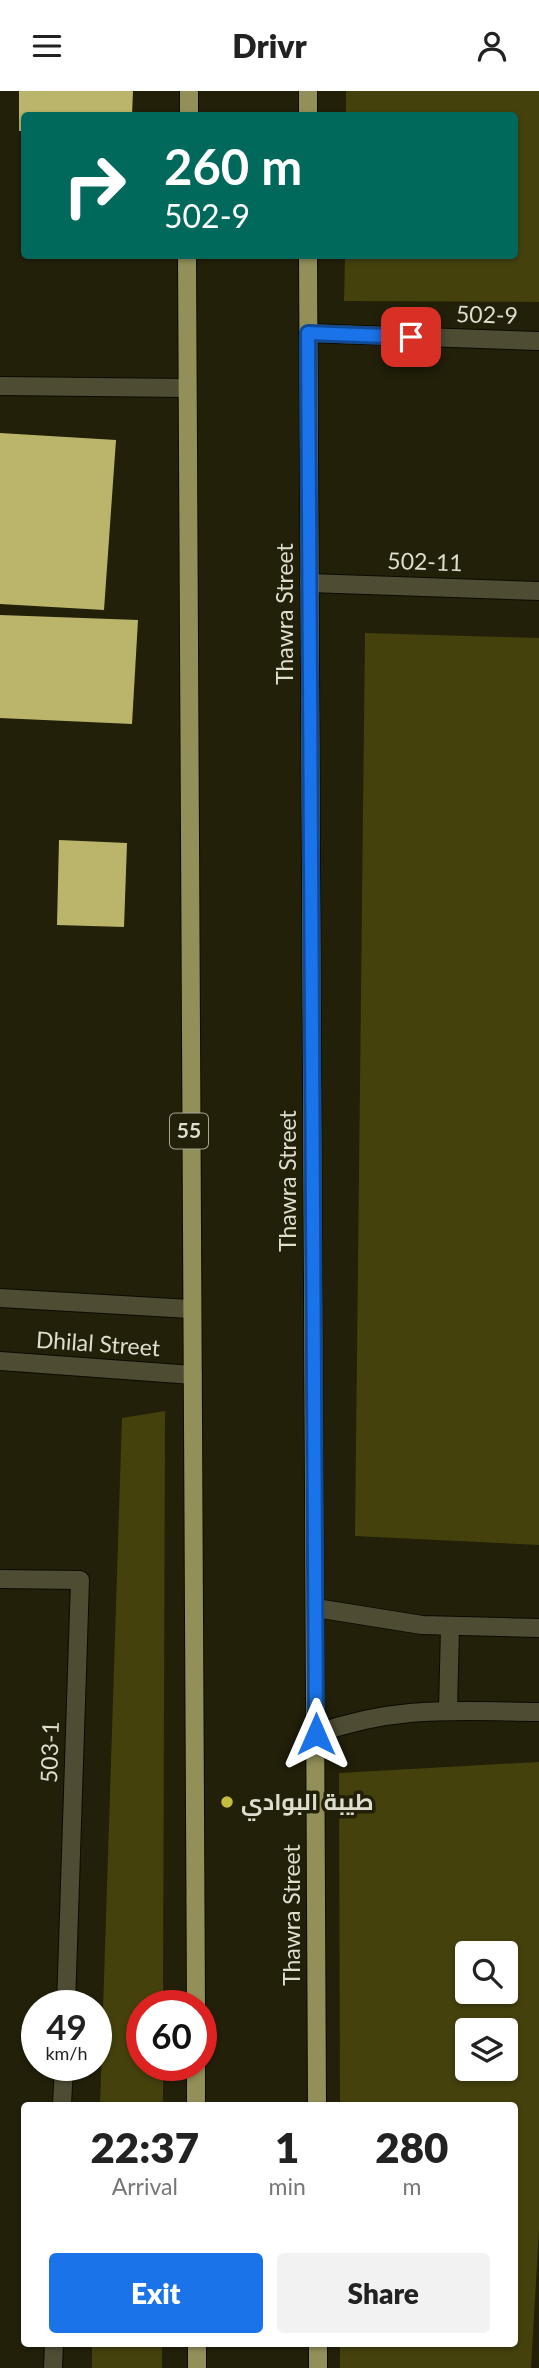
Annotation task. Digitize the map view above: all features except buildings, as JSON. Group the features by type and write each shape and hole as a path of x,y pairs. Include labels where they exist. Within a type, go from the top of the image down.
{"main road":[{"path":"189,91 189,112"},
{"path":"308,91 308,112"},
{"name":"55","path":"187,259 190,1308 193,1375 196,1990"},
{"name":"Thawra Street","path":"308,259 317,2102"},
{"path":"196,2081 196,2102"},
{"path":"197,2347 197,2368"},
{"path":"318,2347 318,2368"}],"street":[{"name":"502-9","path":"308,333 539,341"},
{"path":"0,386 186,388"},
{"name":"502-11","path":"309,583 539,591"},
{"name":"Dhilal Street","path":"0,1297 190,1308"},
{"name":"Dhilal Street","path":"0,1361 193,1375"},
{"name":"503-1","path":"0,1579 80,1580 66,1990"},
{"path":"316,1608 384,1621 450,1627 539,1628"},
{"path":"448,1711 450,1627"},
{"path":"316,1734 381,1715 418,1710 539,1712"},
{"path":"62,2102 63,2081"},
{"path":"53,2368 54,2347"}],"shaded area":[{"path":"346,91 539,91 539,302 344,301 345,259 518,259 518,112 346,112"},
{"path":"365,633 539,638 539,1545 355,1536"},
{"path":"165,1411 163,1990 126,1990 126,2081 163,2081 163,2102 100,2102 101,2081 112,2081 112,1990 104,1990 122,1418"},
{"path":"539,1762 539,2230 531,2368 340,2368 340,2347 518,2347 518,2102 340,2102 339,1773"},
{"path":"92,2347 162,2347 162,2368 92,2368"}],"place":[{"name":"طيبة البوادي","path":"227,1802"}],"route":[{"path":"316,1734 308,333 411,337"}]}
